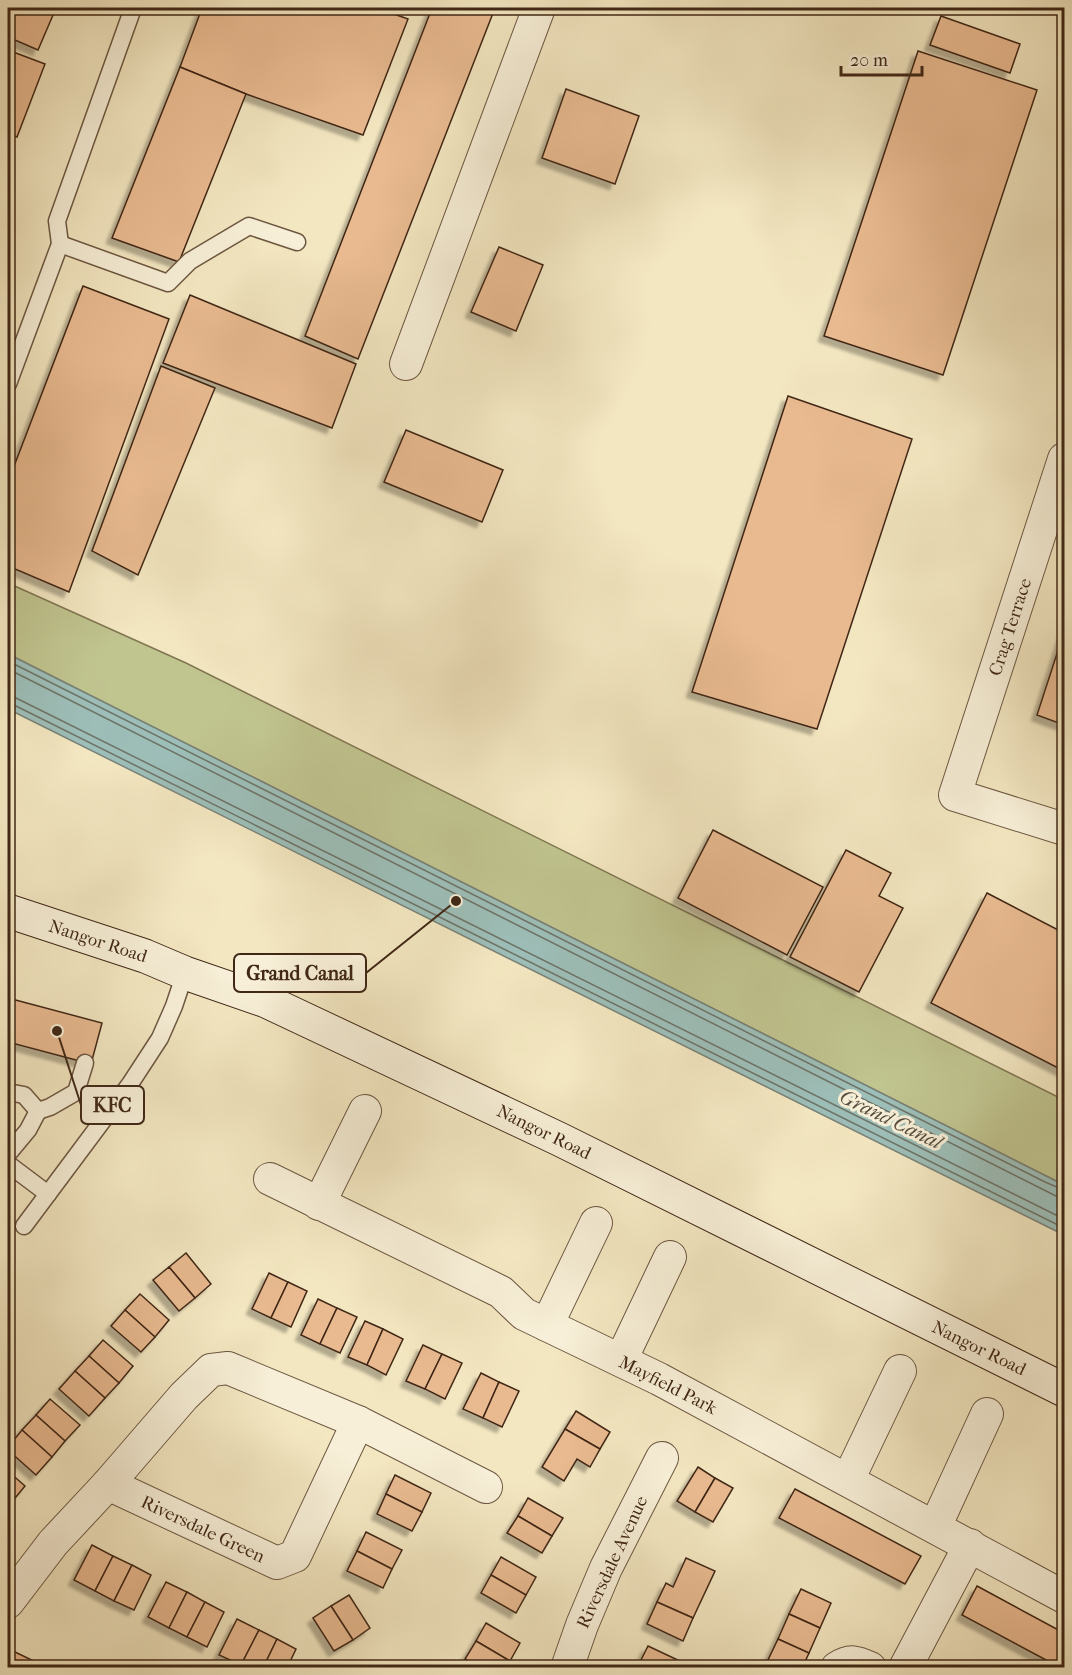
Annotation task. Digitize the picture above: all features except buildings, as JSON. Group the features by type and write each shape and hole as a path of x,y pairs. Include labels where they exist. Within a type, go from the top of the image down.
{"main road":[{"name":"Nangor Road","path":"8,911 145,956 185,973 266,1001 549,1134 1065,1390"}],"street":[{"path":"406,364 539,8"},
{"name":"Crag Terrace","path":"1065,459 955,795 1065,829"},
{"path":"319,1204 365,1111"},
{"name":"Mayfield Park","path":"270,1179 501,1292 524,1314 621,1360 1065,1597"},
{"path":"547,1325 596,1223"},
{"path":"621,1360 670,1257"},
{"path":"8,1602 53,1543 108,1484 184,1396 211,1370 228,1368 358,1422 486,1487"},
{"path":"848,1480 900,1371"},
{"path":"935,1527 987,1414"},
{"name":"Riversdale Green","path":"108,1484 277,1563 295,1556 358,1422"},
{"name":"Riversdale Avenue","path":"567,1668 606,1568 662,1458"},
{"path":"905,1668 970,1545"},
{"path":"837,1668 844,1663 854,1661 870,1668"}],"lane":[{"path":"8,384 60,244 57,220 133,8"},
{"path":"60,244 168,283 190,261 249,226 297,242"},
{"path":"24,1226 130,1084 160,1038 185,973"},
{"path":"8,1154 28,1130 38,1111 76,1092 85,1063"},
{"path":"8,1092 24,1095 38,1111"},
{"path":"8,1164 48,1194"}],"green space":[{"path":"8,583 186,663 1064,1100 1064,1185 8,654"}],"water":[{"path":"8,654 1064,1185 1064,1235 8,709"}],"place":[{"name":"Grand Canal","path":"456,901"},
{"name":"KFC","path":"57,1031"}]}
